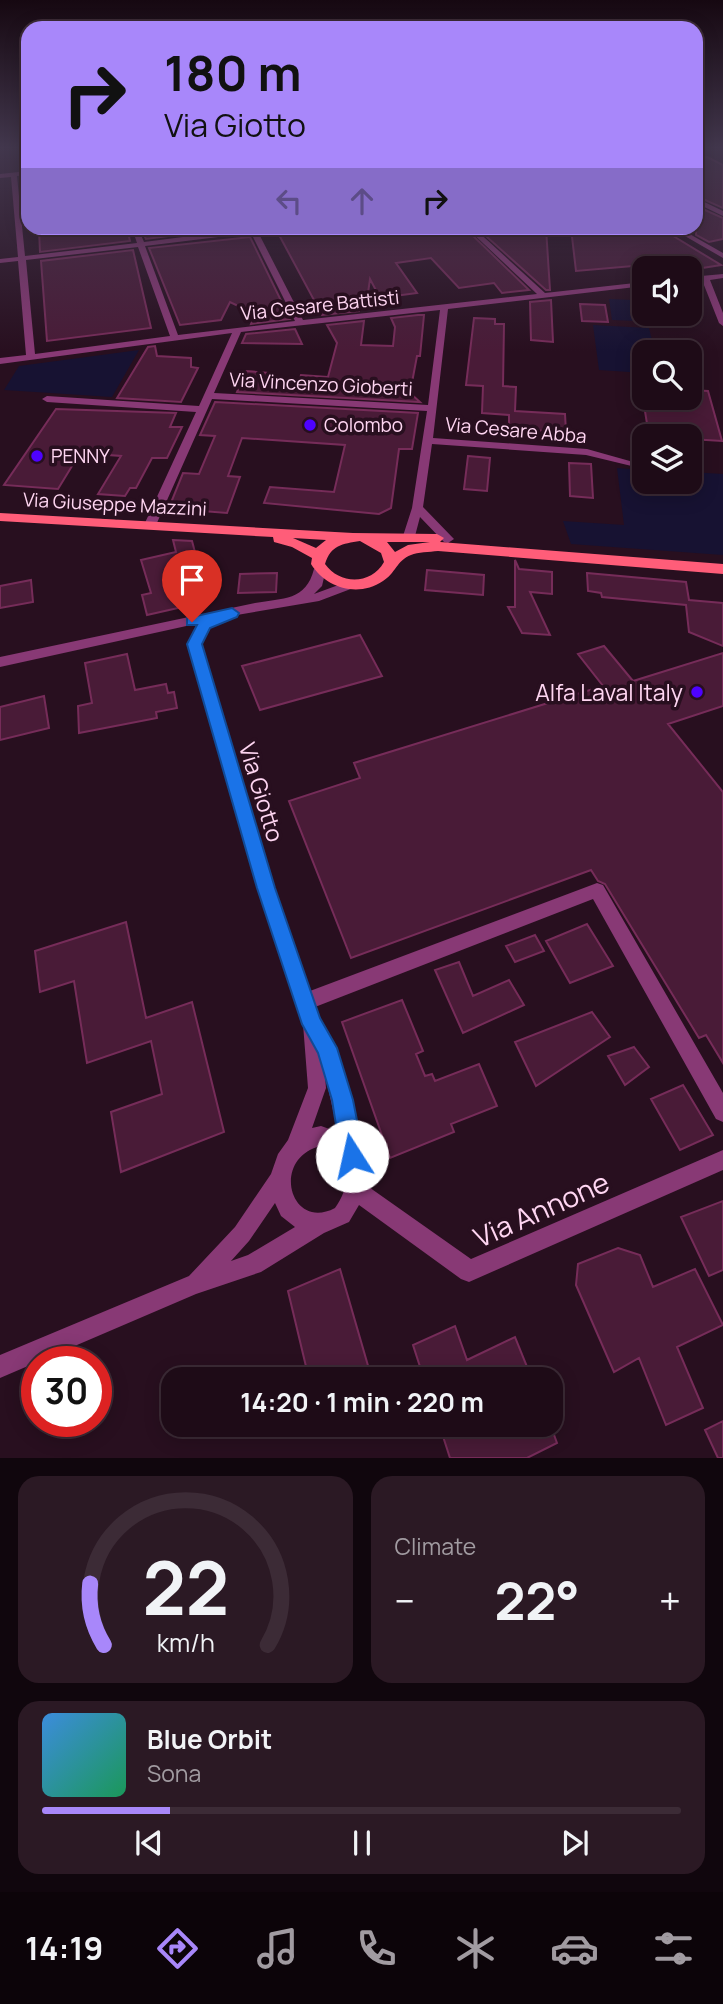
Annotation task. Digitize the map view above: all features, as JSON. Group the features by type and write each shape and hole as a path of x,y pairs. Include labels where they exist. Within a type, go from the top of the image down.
{"main road":[{"name":"Via Giuseppe Mazzini","path":"0,517 349,537"},
{"name":"Via Giuseppe Mazzini","path":"227,530 287,541 319,563"},
{"path":"593,559 409,536 349,537 329,544 319,563 334,581 352,584 379,578 388,570 391,559 400,553 430,547 723,569"},
{"path":"365,538 383,546 391,559"}],"street":[{"path":"18,215 31,357"},
{"path":"138,235 176,338"},
{"path":"0,261 210,235"},
{"path":"256,235 300,323"},
{"path":"478,235 543,295"},
{"path":"686,235 723,256"},
{"path":"702,277 723,276"},
{"path":"705,277 723,323"},
{"name":"Via Cesare Battisti","path":"0,361 238,330 632,285"},
{"name":"Via Cesare Abba","path":"409,536 417,508 428,441 444,307"},
{"path":"150,525 238,330"},
{"name":"Via Vincenzo Gioberti","path":"209,396 431,408"},
{"path":"47,398 202,409"},
{"name":"Via Cesare Abba","path":"428,441 587,452 632,464"},
{"path":"417,508 448,539"},
{"path":"291,601 313,590 319,563"},
{"path":"0,662 319,597 352,584"},
{"path":"141,633 173,632 195,644 205,625 232,613"},
{"name":"Via Giotto","path":"195,644 229,769 304,1002 312,1024 327,1048 342,1100 352,1156"},
{"path":"304,1002 597,890 723,1112"},
{"name":"Via Giotto","path":"297,1144 317,1088 312,1024"},
{"path":"0,1367 195,1284 253,1264 319,1224 343,1214 356,1191 358,1179 352,1156 333,1139 309,1138 297,1144 282,1166 279,1181 281,1194 295,1216 306,1223 319,1224"},
{"name":"Via Annone","path":"356,1191 469,1271 723,1160"},
{"path":"195,1284 242,1234 279,1181"}],"shaded area":[{"path":"609,299 632,300 632,321 612,320"},
{"path":"593,325 649,328 652,340 632,340 632,372 599,370"},
{"path":"139,350 112,397 4,390 19,366"},
{"path":"617,468 632,469 632,494 702,494 702,473 723,474 723,555 571,544 563,521 624,525"}],"building":[{"path":"703,215 716,215 723,218 723,239 709,242 696,235 703,235"},
{"path":"39,235 129,235 130,241 40,252"},
{"path":"144,235 177,235 146,239"},
{"path":"279,235 472,235 529,290 502,293 494,283 459,288 431,258 396,263 417,293 380,298 370,279 367,300 359,301 359,311 322,315"},
{"path":"485,235 546,235 550,290 546,290"},
{"path":"572,235 672,235 721,265 702,268 702,256 632,256 632,266 576,271"},
{"path":"250,237 290,319 251,324 255,314 230,302 221,320 180,325 149,248"},
{"path":"133,250 151,328 47,341 41,261"},
{"path":"551,300 553,342 531,340 530,302"},
{"path":"580,304 605,305 608,322 582,321"},
{"path":"424,315 420,356 417,356 410,393 420,402 237,392 246,371 269,373 266,380 299,382 301,375 328,377 337,343 327,325 364,321 361,345 393,346 395,327 391,318"},
{"path":"474,318 495,319 495,324 504,324 503,386 516,387 515,411 565,414 566,432 509,429 509,415 482,413 483,386 466,385"},
{"path":"295,329 302,344 242,343 246,334"},
{"path":"155,346 157,356 191,358 191,367 198,368 181,402 117,398 148,347"},
{"path":"702,391 708,391 722,441 702,440 702,424 647,424 645,410 702,410"},
{"path":"215,402 418,413 412,449 399,449 391,508 379,514 264,503 270,487 334,492 345,445 242,438 228,476 240,477 227,513 177,509 170,505 183,473 199,474 215,436 200,435"},
{"path":"56,409 176,413 170,427 182,427 167,458 152,458 136,488 130,488 125,496 98,494 121,456 80,453 58,489 4,485"},
{"path":"468,456 490,458 487,491 464,489"},
{"path":"569,463 591,464 593,498 570,496"},
{"path":"173,540 192,541 199,567 169,575 178,608 147,615 142,595 151,593 141,560 176,552"},
{"path":"515,560 519,569 552,572 552,594 530,592 550,635 522,633 508,607 515,607"},
{"path":"427,570 484,575 483,595 425,590"},
{"path":"277,573 276,592 238,593 240,574"},
{"path":"587,573 686,582 689,600 723,603 723,646 689,632 686,605 602,597 601,593 588,591"},
{"path":"31,580 33,602 0,608 0,586"},
{"path":"360,635 382,676 260,710 242,666"},
{"path":"604,646 633,681 723,653 723,706 668,724 723,792 723,1063 706,1035 699,1038 605,884 598,881 591,870 351,958 289,801 360,778 354,763 603,686 578,654"},
{"path":"127,654 135,690 166,684 168,693 174,692 177,708 156,712 157,718 79,733 78,706 92,703 85,663"},
{"path":"44,696 49,728 0,740 0,707"},
{"path":"126,922 146,1018 192,1002 224,1132 121,1172 111,1112 162,1094 151,1041 87,1063 74,981 40,992 35,951"},
{"path":"587,924 613,966 570,983 546,941"},
{"path":"535,935 544,951 515,962 506,946"},
{"path":"459,962 473,996 509,980 524,1005 463,1033 435,970"},
{"path":"402,1000 423,1051 416,1054 425,1076 432,1074 435,1081 479,1064 497,1106 451,1124 454,1132 390,1158 342,1022"},
{"path":"592,1012 610,1037 536,1086 515,1042"},
{"path":"634,1047 649,1067 625,1085 608,1056"},
{"path":"683,1085 713,1135 680,1150 651,1099"},
{"path":"723,1201 723,1270 709,1276 681,1217"},
{"path":"618,1248 640,1255 653,1287 695,1269 723,1325 677,1347 703,1408 666,1425 639,1358 614,1372 576,1285 578,1264"},
{"path":"340,1269 368,1367 306,1367 288,1291"},
{"path":"455,1326 467,1360 515,1337 527,1367 420,1367 413,1345"},
{"path":"723,1421 723,1458 718,1458 705,1430"},
{"path":"443,1437 555,1437 557,1443 527,1458 450,1458"}],"place":[{"name":"Colombo","path":"310,425"},
{"name":"PENNY","path":"37,456"},
{"name":"Alfa Laval Italy","path":"697,692"}],"route":[{"path":"192,622 232,613 205,625 198,633 195,644 266,888 312,1024 327,1048 342,1100 352,1156"}]}
